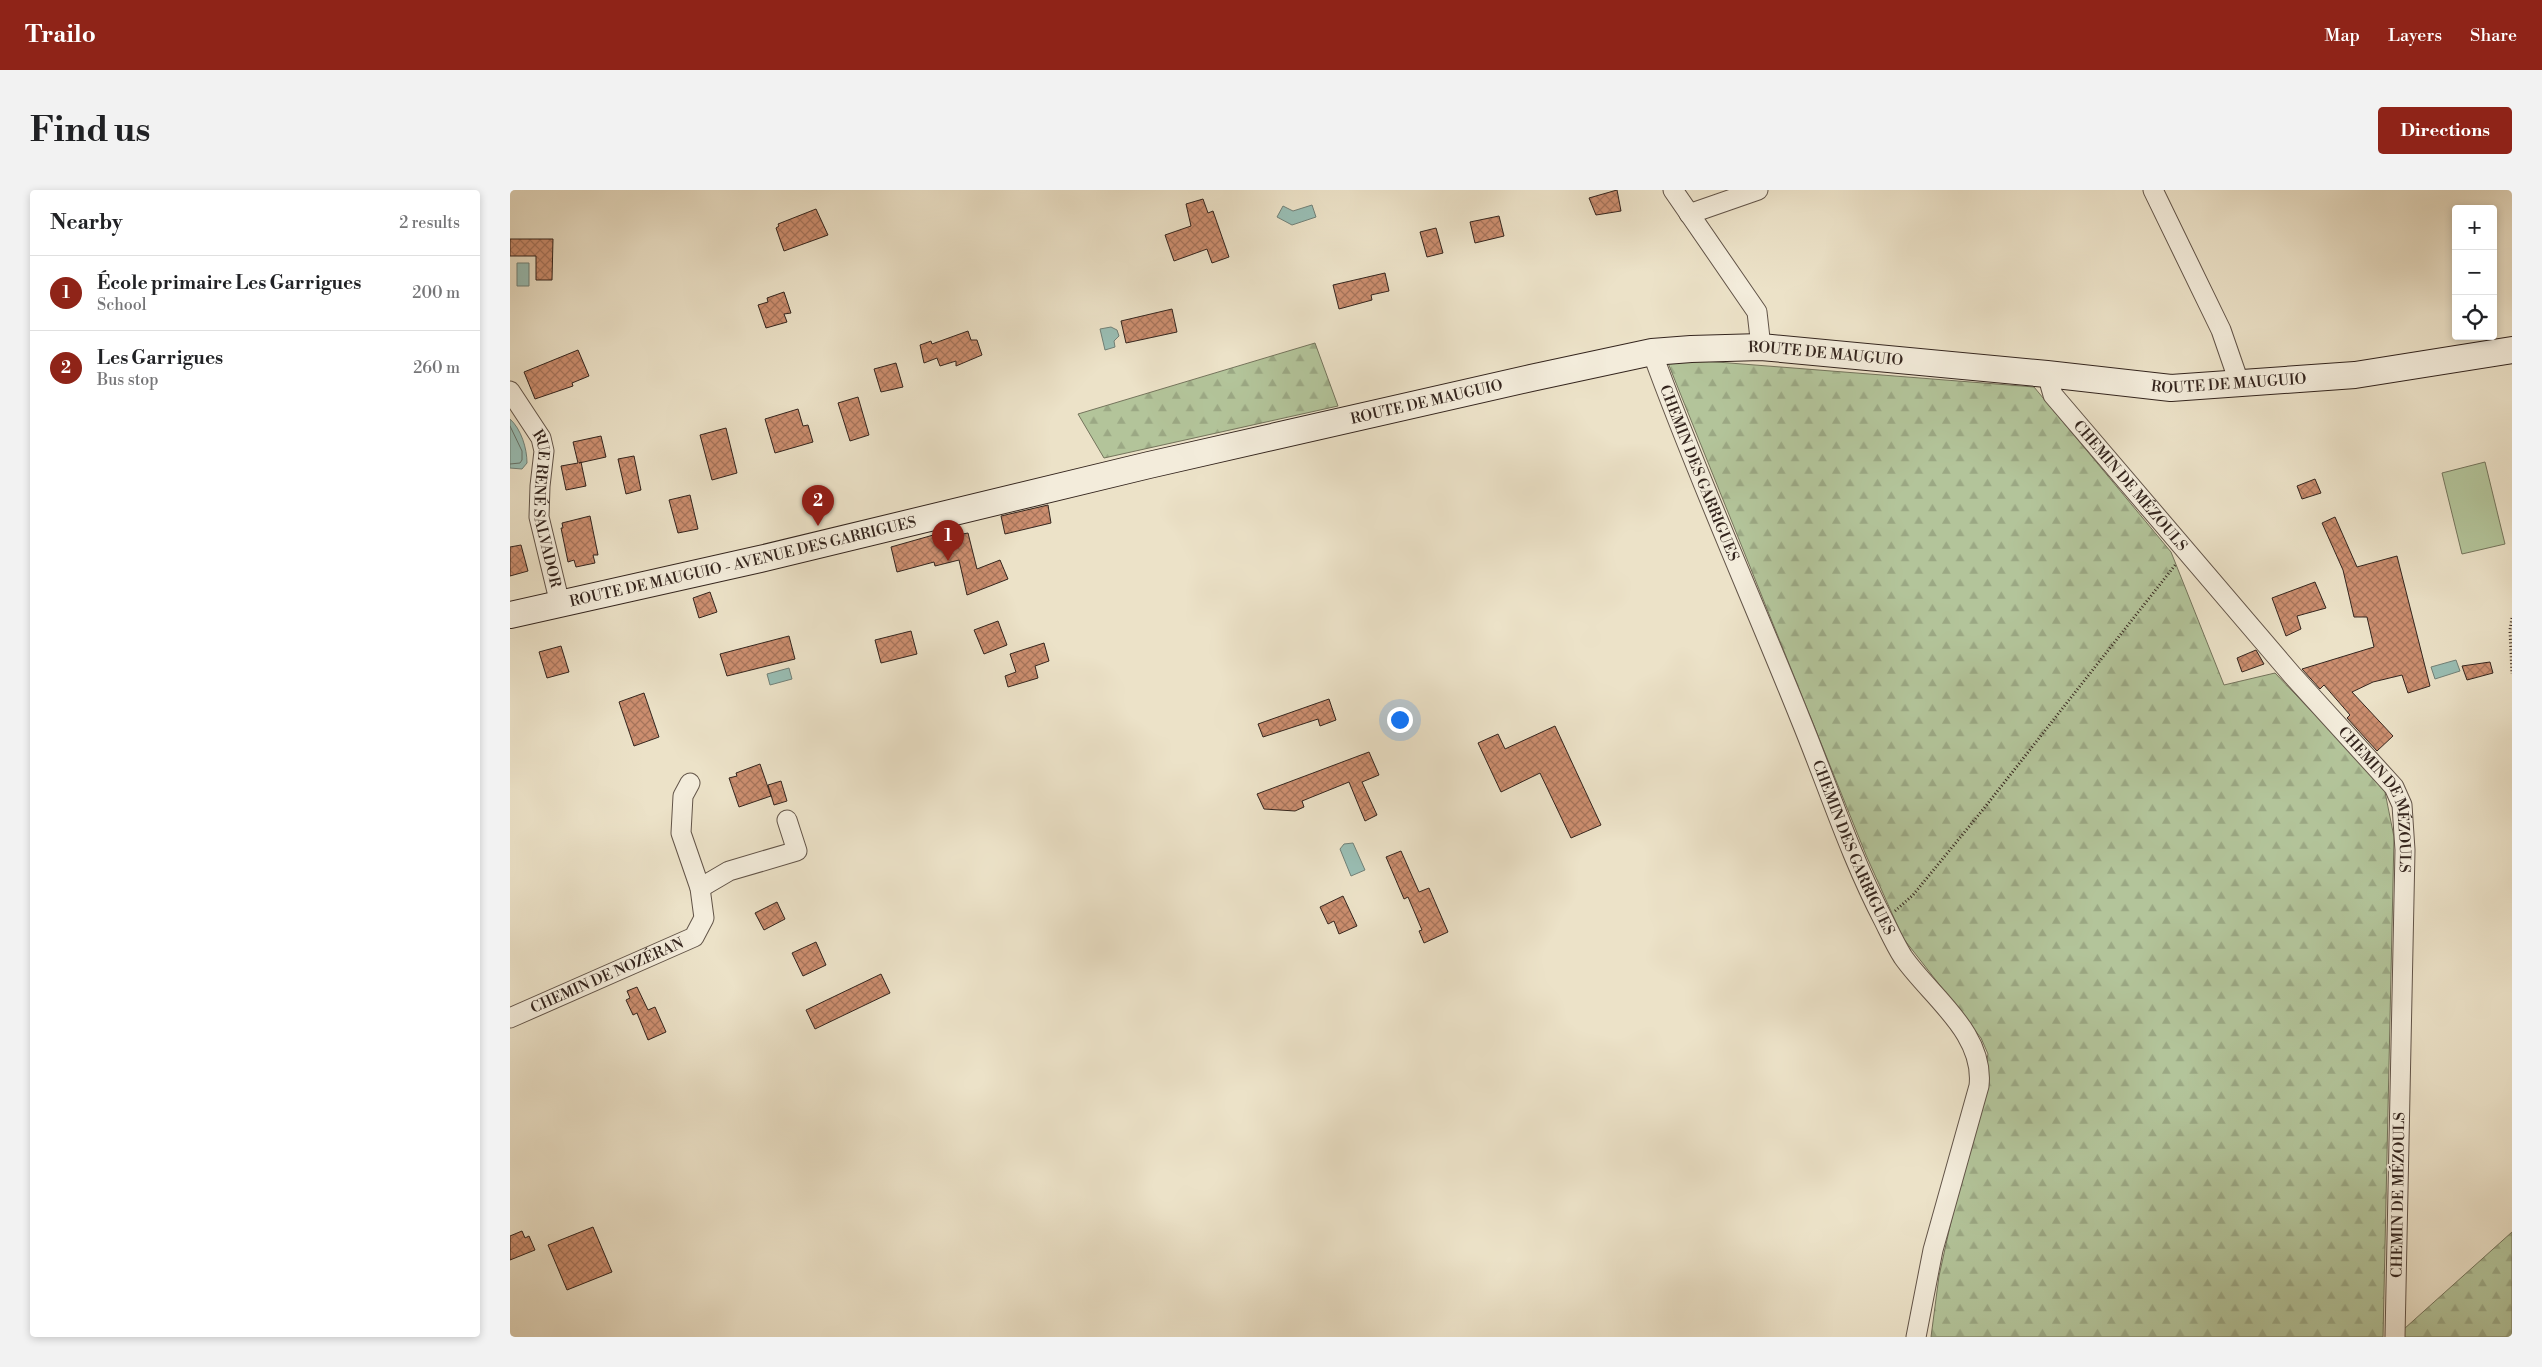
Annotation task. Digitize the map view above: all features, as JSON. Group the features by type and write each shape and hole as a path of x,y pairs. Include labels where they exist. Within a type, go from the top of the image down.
{"street":[{"path":"1674,190 1757,312 1761,347"},
{"path":"1689,214 1758,190"},
{"path":"2153,190 2221,330 2240,385"},
{"name":"ROUTE DE MAUGUIO","path":"1149,465 1652,352 1761,347 2047,374 2171,388 2240,385 2356,375 2512,350"},
{"name":"CHEMIN DES GARRIGUES","path":"1652,352 1683,438 1800,718 1847,842 1883,919 1903,956 1971,1041 1975,1049 1980,1070 1979,1086 1933,1250 1916,1337"},
{"name":"CHEMIN DE MÉZOULS","path":"2047,374 2054,396 2293,676 2394,787 2402,805 2405,850 2395,1337"},
{"name":"RUE RENÉ SALVADOR","path":"510,391 541,438 544,451 539,517 560,604"},
{"name":"ROUTE DE MAUGUIO - AVENUE DES GARRIGUES","path":"510,615 760,559 1149,465"},
{"name":"CHEMIN DE NOZÉRAN","path":"510,1018 694,937 704,918 700,888 681,833 683,796 690,783"},
{"path":"700,888 729,871 797,851 787,820"}],"path":[{"path":"1883,919 1919,888 2186,552"},
{"path":"2512,618 2510,630 2512,674"}],"green space":[{"path":"1315,343 1338,406 1104,458 1078,414"},
{"path":"1666,358 2034,387 2171,552 2224,685 2275,673 2384,787 2394,837 2383,1337 1931,1337 1939,1276 1988,1054 1981,1038 1903,938 1866,855"},
{"path":"2485,462 2505,544 2462,554 2442,473"},
{"path":"2512,1232 2512,1337 2404,1337 2404,1329"}],"water":[{"path":"1312,205 1316,217 1292,225 1277,217 1283,206 1293,211"},
{"path":"517,263 529,263 529,286 517,286"},
{"path":"1111,327 1117,330 1119,336 1114,341 1115,347 1105,350 1100,329"},
{"path":"510,419 520,433 525,445 527,463 522,469 510,468"},
{"path":"2456,660 2460,671 2435,679 2431,667"},
{"path":"789,668 792,679 770,685 767,674"},
{"path":"1353,843 1365,870 1351,876 1340,849 1344,844"}],"building":[{"path":"1617,190 1621,211 1596,215 1589,198"},
{"path":"1203,199 1208,213 1213,211 1229,257 1212,263 1207,249 1174,261 1165,235 1191,226 1186,204"},
{"path":"816,209 828,235 784,251 776,228 779,226 778,224"},
{"path":"1499,216 1504,236 1475,243 1470,222"},
{"path":"1436,228 1443,253 1427,257 1420,232"},
{"path":"510,239 553,239 552,280 536,280 536,256 510,256"},
{"path":"1385,273 1389,291 1371,295 1372,300 1339,309 1333,285"},
{"path":"784,292 791,313 784,314 787,322 766,328 758,305 768,302 767,298"},
{"path":"1172,309 1177,332 1126,343 1121,321"},
{"path":"968,331 971,340 977,340 982,355 956,366 956,361 940,366 937,358 924,363 920,345 931,341 932,344"},
{"path":"578,350 589,376 572,383 573,386 535,399 524,372"},
{"path":"896,363 903,387 881,392 874,369"},
{"path":"858,397 869,435 850,441 838,403"},
{"path":"798,409 803,426 808,425 813,442 775,453 765,419"},
{"path":"726,428 737,473 712,480 700,435"},
{"path":"601,436 606,457 581,463 586,486 566,490 561,466 578,463 573,442"},
{"path":"634,456 641,490 626,494 618,459"},
{"path":"2315,479 2321,493 2302,499 2297,486"},
{"path":"690,495 698,529 678,533 669,500"},
{"path":"1048,505 1051,523 1005,534 1001,516"},
{"path":"590,516 598,555 593,555 595,563 576,567 574,560 568,562 561,528 563,528 562,523"},
{"path":"2335,517 2357,567 2397,556 2430,686 2408,693 2402,675 2373,682 2352,692 2393,736 2377,751 2347,718 2350,715 2324,685 2320,689 2302,669 2374,647 2367,617 2354,617 2343,570 2322,523"},
{"path":"951,530 952,536 968,533 977,569 1000,560 1008,579 967,595 959,560 935,566 934,562 897,572 891,547"},
{"path":"521,545 528,571 510,576 510,547"},
{"path":"2315,582 2326,608 2297,616 2301,629 2286,636 2272,598"},
{"path":"710,592 717,612 699,618 693,598"},
{"path":"998,621 1007,645 984,654 974,630"},
{"path":"911,631 917,654 881,663 875,640"},
{"path":"789,636 795,659 727,676 720,654"},
{"path":"1044,643 1049,661 1035,666 1038,678 1008,687 1005,676 1016,672 1010,654"},
{"path":"561,646 569,672 547,678 539,652"},
{"path":"2256,650 2264,664 2242,672 2237,658"},
{"path":"2490,662 2493,673 2467,680 2462,666"},
{"path":"644,693 659,737 634,746 619,702"},
{"path":"1329,699 1336,720 1320,726 1318,719 1263,737 1258,724"},
{"path":"1555,726 1601,825 1571,838 1540,773 1501,792 1478,743 1498,734 1505,749"},
{"path":"1369,752 1379,775 1362,782 1377,815 1365,821 1349,782 1302,801 1304,807 1295,811 1264,809 1257,794"},
{"path":"760,764 771,796 739,807 729,778 737,776 736,773"},
{"path":"781,781 787,801 774,805 768,785"},
{"path":"1401,851 1419,892 1429,888 1448,932 1424,943 1419,931 1422,930 1408,897 1404,899 1386,857"},
{"path":"1343,896 1357,926 1339,934 1334,921 1328,924 1320,907"},
{"path":"777,902 785,919 764,930 755,913"},
{"path":"816,942 826,965 803,976 792,953"},
{"path":"881,974 890,993 815,1029 806,1010"},
{"path":"637,987 648,1010 655,1007 666,1032 648,1040 637,1013 633,1015 626,1000 630,998 627,991"},
{"path":"593,1227 612,1272 567,1290 548,1245"},
{"path":"522,1231 525,1238 529,1236 535,1250 510,1260 510,1236"}],"place":[{"name":"Les Garrigues","path":"818,526"},
{"name":"École primaire Les Garrigues","path":"948,561"}]}
